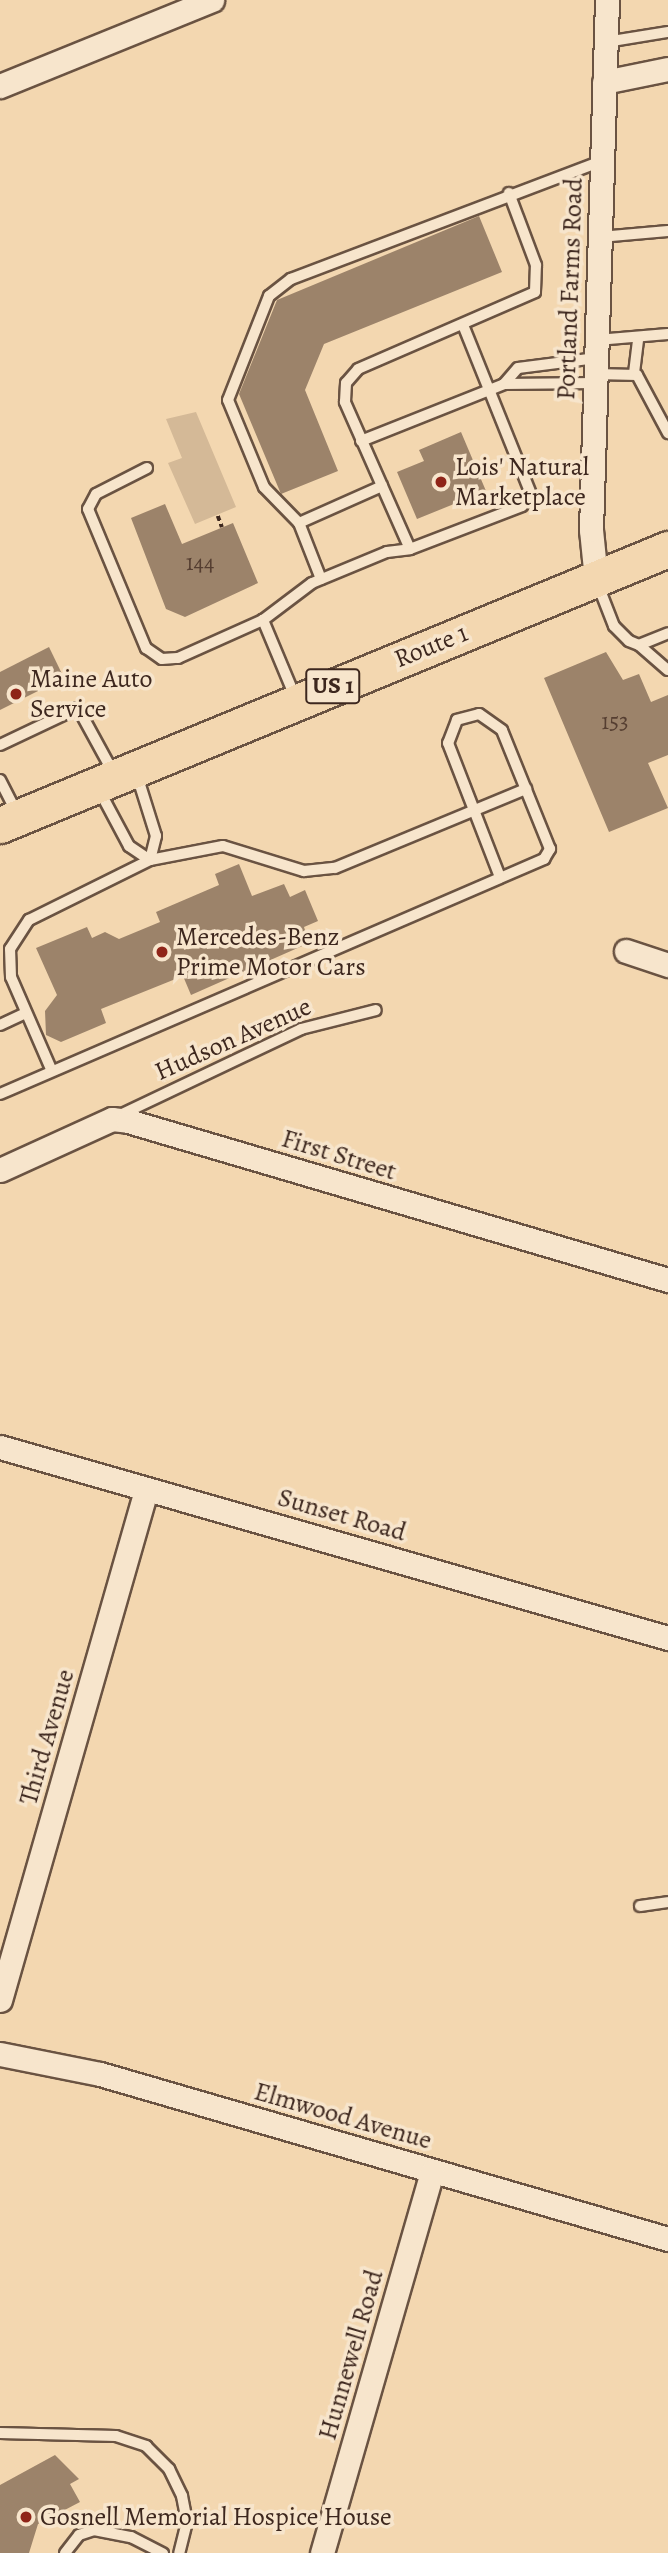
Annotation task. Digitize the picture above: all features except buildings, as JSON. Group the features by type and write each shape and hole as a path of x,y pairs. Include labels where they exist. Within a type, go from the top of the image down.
{"main road":[{"name":"Route 1","path":"9,821 115,774 668,549"}],"street":[{"path":"0,86 212,0"},
{"name":"Portland Farms Road","path":"596,579 591,530 607,0"},
{"path":"604,82 668,69"},
{"path":"626,951 668,965"},
{"path":"0,1170 112,1119"},
{"name":"First Street","path":"112,1119 668,1280"},
{"name":"Sunset Road","path":"0,1447 668,1638"},
{"name":"Third Avenue","path":"0,2000 146,1490"},
{"name":"Elmwood Avenue","path":"0,2054 100,2074 668,2239"},
{"name":"Hunnewell Road","path":"322,2553 432,2172"}],"lane":[{"path":"606,42 668,32"},
{"path":"321,579 299,523 264,487 228,396 268,296 291,279 509,193 602,161"},
{"path":"410,549 361,440 344,395 352,373 524,301 539,285 509,193"},
{"path":"600,237 668,231"},
{"path":"146,468 96,494 88,509 146,648 162,659 178,658 263,620 321,579 410,549 528,501 528,477 463,325"},
{"path":"361,440 504,384 596,364 638,338 668,334"},
{"path":"638,338 635,373 668,433"},
{"path":"504,384 518,368 596,364 635,373"},
{"path":"299,523 382,486"},
{"path":"596,579 614,626 668,670"},
{"path":"263,620 297,700"},
{"path":"639,645 668,633"},
{"path":"0,745 78,708 115,774 156,836 150,860"},
{"path":"0,1094 51,1069 500,877 549,854 526,789 496,722 467,716 453,727 448,744 500,877"},
{"path":"115,774 129,846 150,860"},
{"path":"0,780 9,821"},
{"path":"51,1069 24,1014 9,964 20,928 150,860 239,846 290,868 320,872 526,789"},
{"name":"Hudson Avenue","path":"112,1119 300,1029 376,1010"},
{"path":"0,1026 24,1014"},
{"path":"640,1906 668,1902"},
{"path":"0,2433 116,2436 146,2446 169,2469 182,2496 187,2522 179,2553"},
{"path":"65,2553 88,2531 158,2551"}],"path":[{"path":"218,516 222,527"}],"shaded area":[{"path":"196,412 236,507 195,524 168,463 182,458 166,419"}],"place":[{"name":"Lois' Natural Marketplace","path":"441,482"},
{"name":"Maine Auto Service","path":"16,694"},
{"name":"Mercedes-Benz Prime Motor Cars","path":"162,952"},
{"name":"Gosnell Memorial Hospice House","path":"26,2517"}]}
